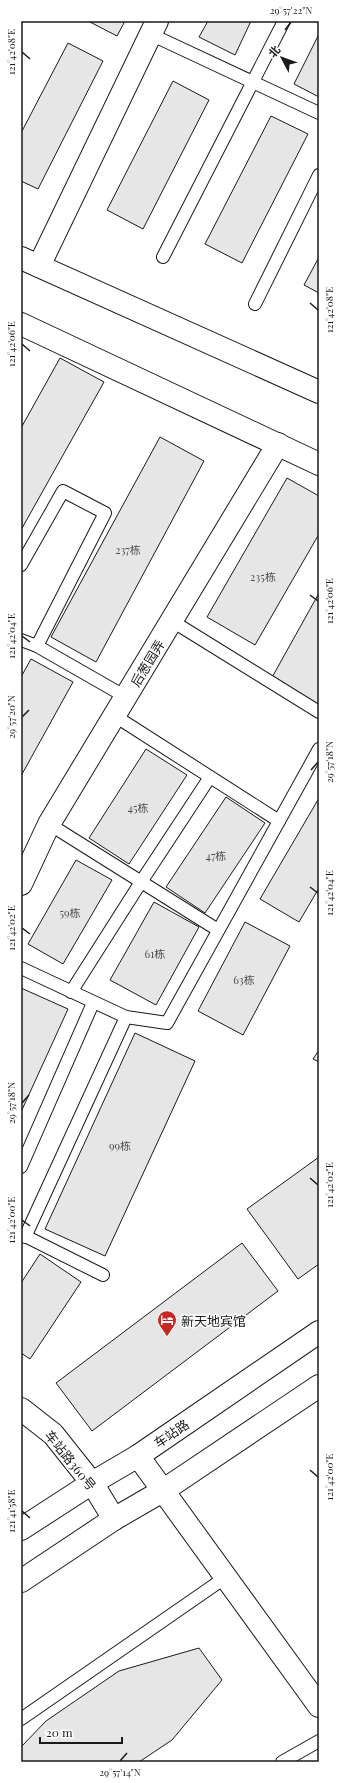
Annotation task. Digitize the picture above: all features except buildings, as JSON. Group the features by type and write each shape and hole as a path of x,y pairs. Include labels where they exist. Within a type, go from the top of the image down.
{"street":[{"path":"154,28 30,262 319,392"},
{"path":"21,324 319,464"},
{"name":"后葱园弄","path":"24,871 49,824 278,444"},
{"name":"车站路","path":"21,1529 92,1483 138,1456 319,1332"},
{"path":"21,1580 114,1519 164,1490 319,1386"},
{"name":"车站路360号","path":"21,1409 53,1434 92,1483 114,1519"},
{"path":"138,1456 319,1706"}],"lane":[{"path":"163,257 284,21"},
{"path":"154,28 253,82 319,113"},
{"path":"255,304 319,175"},
{"path":"21,565 63,491 105,513 38,646"},
{"path":"172,621 319,712"},
{"path":"21,640 38,646 126,697"},
{"path":"115,716 279,821"},
{"path":"21,968 93,1003 126,1017 167,1023 319,749"},
{"path":"71,992 210,777"},
{"path":"49,824 218,930"},
{"path":"21,1167 93,1003"},
{"path":"103,1275 23,1236 126,1017"},
{"path":"21,1719 226,1577"},
{"path":"282,1762 319,1741"}],"place":[{"name":"新天地宾馆","path":"167,1337"}]}
